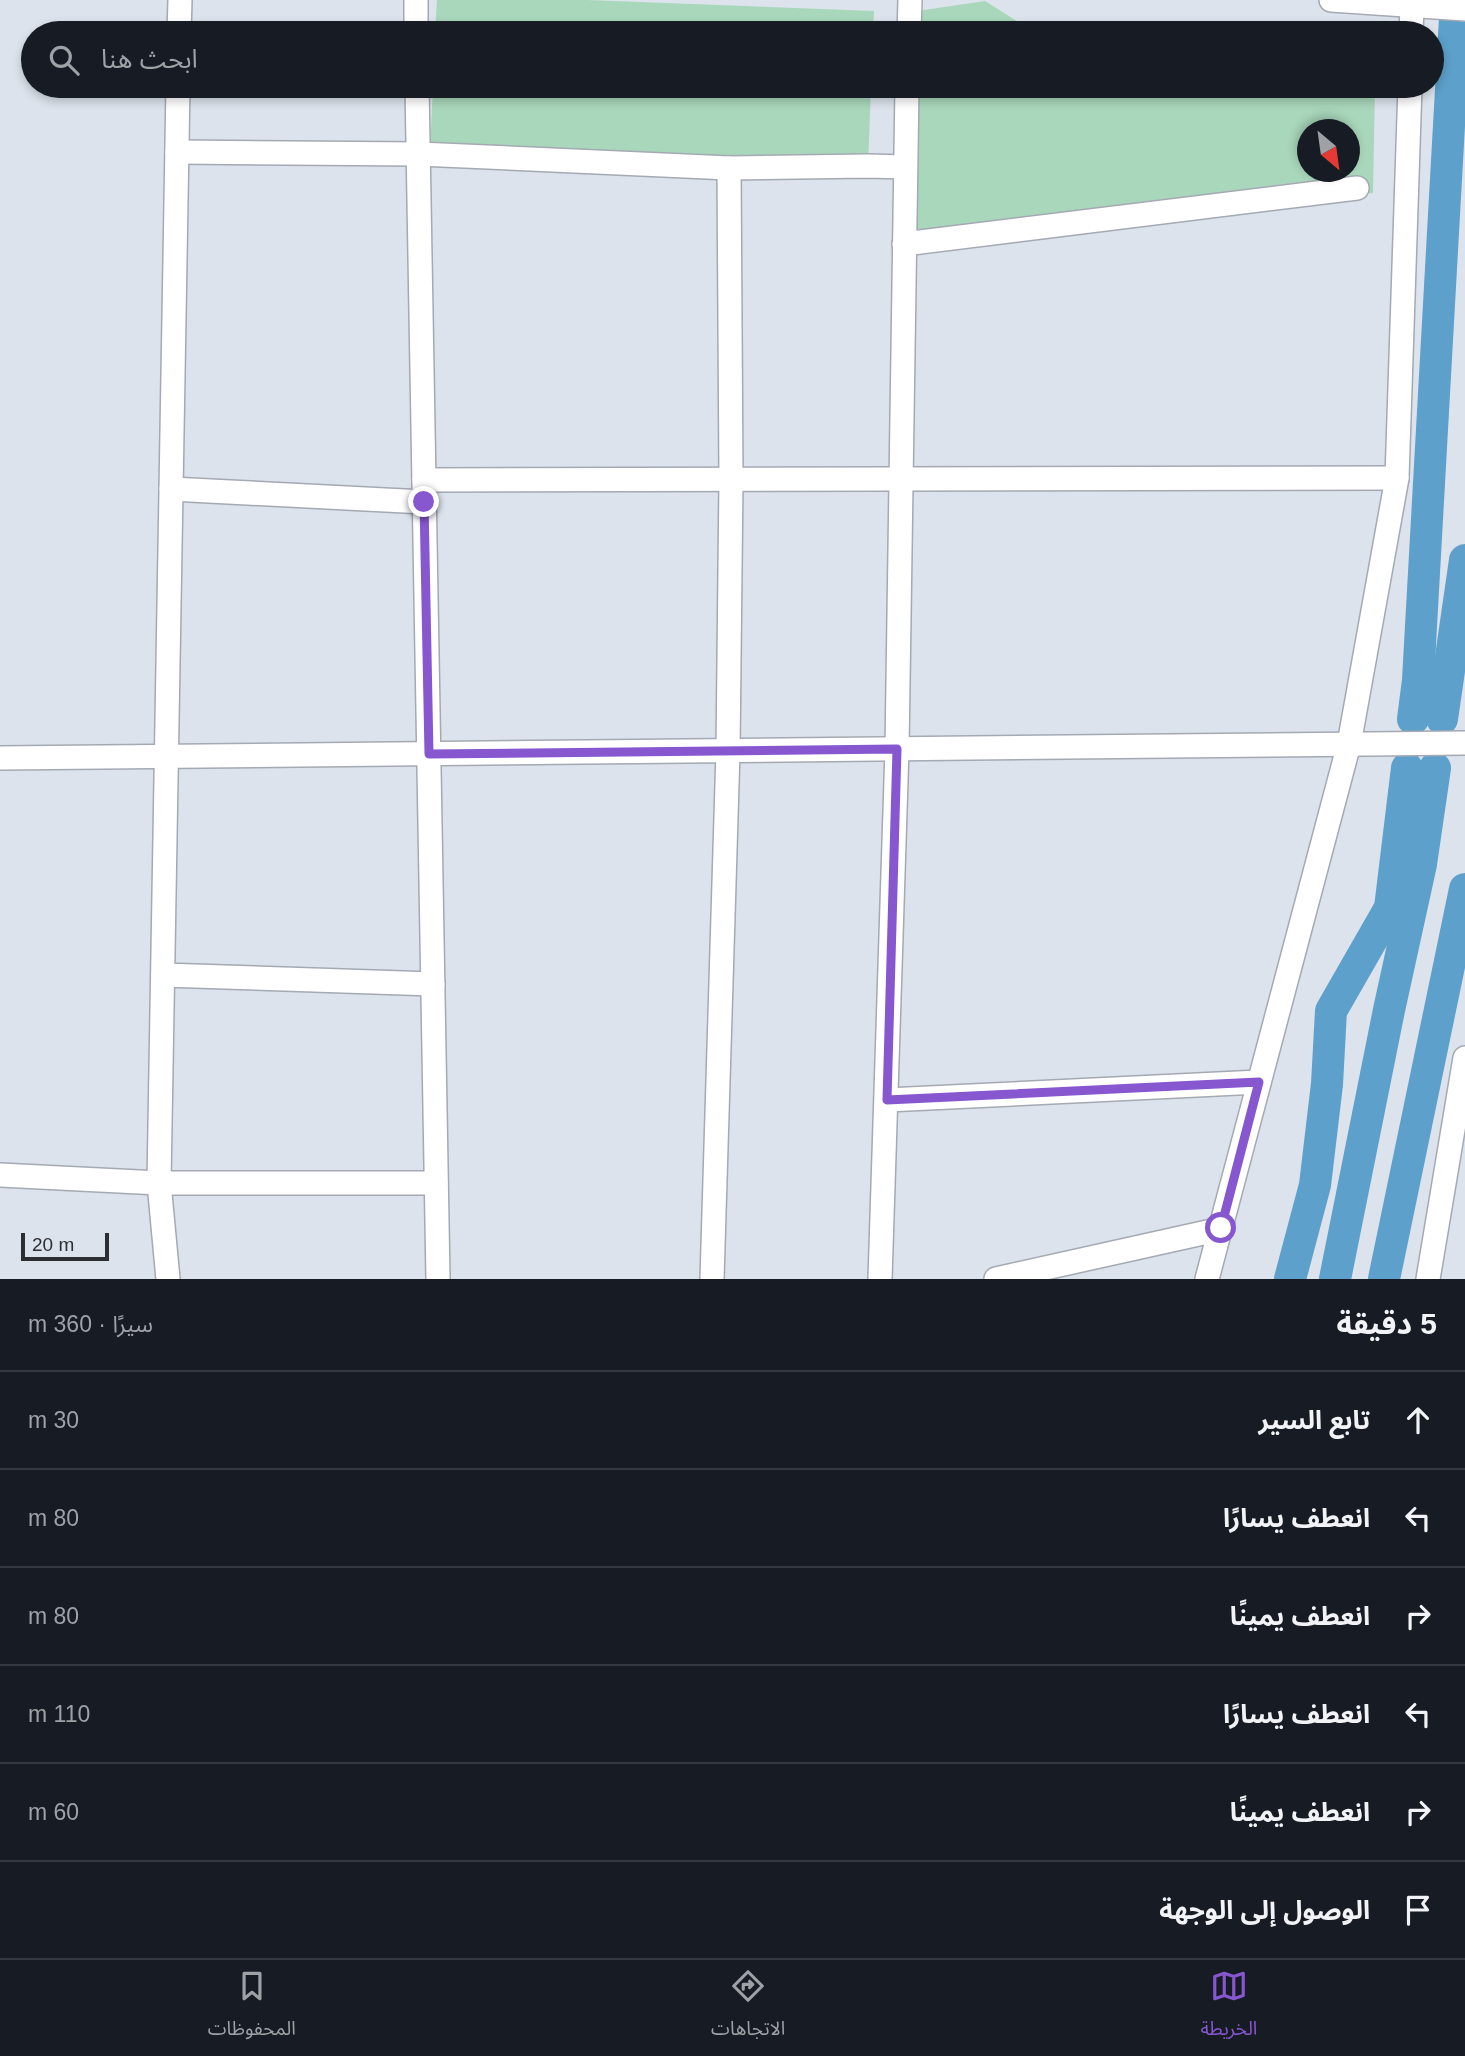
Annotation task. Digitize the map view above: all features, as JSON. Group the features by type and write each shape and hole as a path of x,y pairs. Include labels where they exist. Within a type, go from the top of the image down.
{"street":[{"path":"179,21 180,0"},
{"path":"416,0 416,21"},
{"path":"909,21 910,0"},
{"path":"1331,0 1465,9"},
{"path":"1411,21 1412,6"},
{"path":"168,1279 159,1183 178,98"},
{"path":"417,98 438,1279"},
{"path":"880,1279 897,749 907,98"},
{"path":"1207,1279 1349,744 1397,478 1410,98"},
{"path":"177,152 418,154 729,168 905,167"},
{"path":"712,1279 728,751 731,479 729,168"},
{"path":"904,244 1357,188"},
{"path":"171,489 424,491 731,479 1397,478"},
{"path":"0,758 1465,743"},
{"path":"163,975 433,984"},
{"path":"1428,1279 1465,1058"},
{"path":"887,1100 1259,1082"},
{"path":"0,1175 159,1183 436,1183"},
{"path":"996,1279 1221,1228"}],"green space":[{"path":"437,0 587,0 874,11 874,21 436,21"},
{"path":"985,1 1017,21 917,21 917,11"},
{"path":"432,98 871,98 868,166 430,149"},
{"path":"917,98 1375,98 1373,193 917,253"}],"waterway":[{"path":"1413,719 1418,680 1456,0"},
{"path":"1442,719 1465,560"},
{"path":"1290,1279 1315,1185 1327,1084 1331,1011 1390,908 1407,768"},
{"path":"1335,1279 1421,864 1435,768"},
{"path":"1384,1279 1465,889"}],"route":[{"path":"424,502 429,754 897,749 887,1100 1259,1082 1221,1228"}]}
